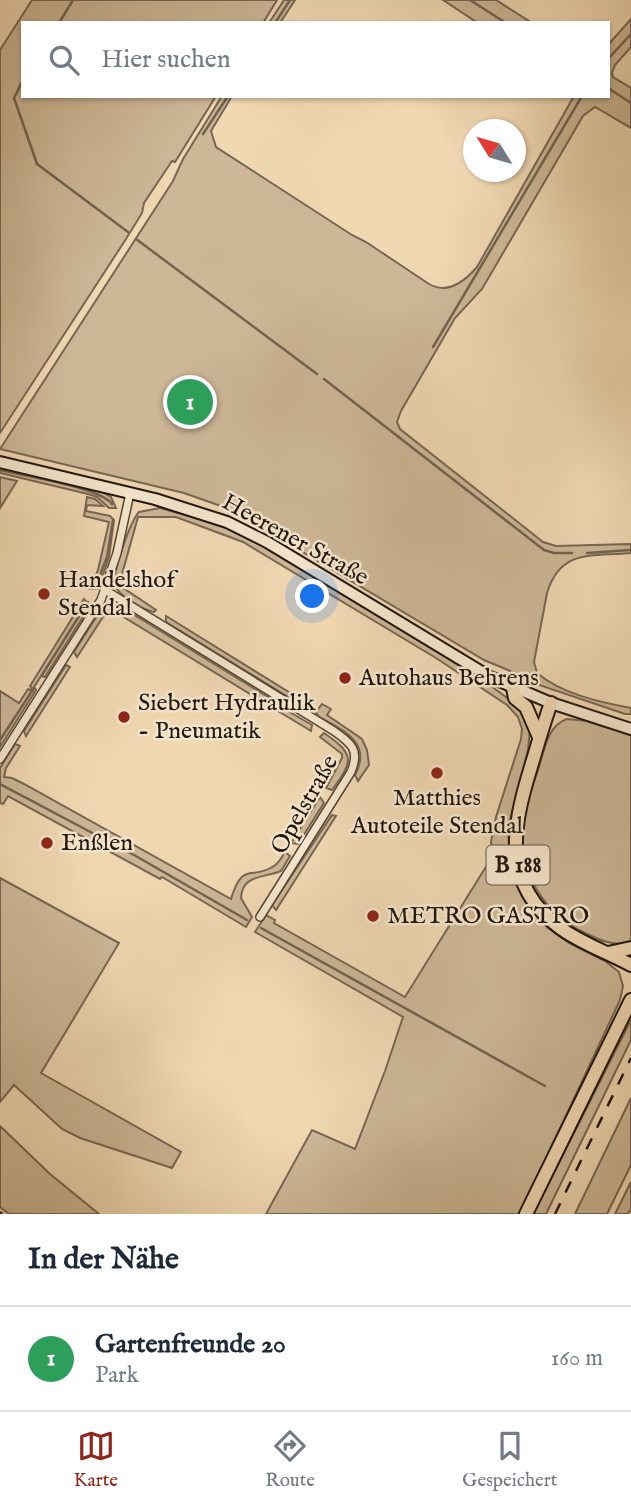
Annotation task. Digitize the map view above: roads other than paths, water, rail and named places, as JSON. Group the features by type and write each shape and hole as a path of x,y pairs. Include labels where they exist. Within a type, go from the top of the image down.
{"main road":[{"name":"Heerener Straße","path":"0,462 180,506 244,530 457,659 513,688 631,729"},
{"path":"513,688 515,698 526,707 539,737"},
{"name":"B 188","path":"551,703 515,823 519,868 532,898 549,919 575,938 631,965"},
{"path":"608,953 631,948"},
{"path":"526,1214 631,1000"}],"street":[{"path":"0,759 94,612 105,590 117,553 130,493"},
{"name":"Opelstraße","path":"105,590 334,731 353,748 355,760 351,772 260,917"}],"waterway":[{"path":"60,21 73,0"},
{"path":"276,21 290,0"},
{"path":"470,0 503,21"},
{"path":"610,57 631,34"},
{"path":"21,84 14,98 37,164 128,232"},
{"path":"610,89 631,103"},
{"path":"203,134 227,98"},
{"path":"433,347 581,98"},
{"path":"136,239 317,374"},
{"path":"324,379 544,550 572,553"},
{"path":"0,470 77,487 112,504"},
{"path":"95,588 107,557 113,520"},
{"path":"587,553 631,550"},
{"path":"42,675 88,602"},
{"path":"0,740 34,688"},
{"path":"0,784 134,855 247,920"},
{"path":"261,928 545,1086"}],"railway":[{"path":"555,1214 631,1058"}],"place":[{"name":"Gartenfreunde 20","path":"190,402"},
{"name":"Handelshof Stendal","path":"44,594"},
{"name":"Autohaus Behrens","path":"345,678"},
{"name":"Siebert Hydraulik - Pneumatik","path":"124,717"},
{"name":"Matthies Autoteile Stendal","path":"437,773"},
{"name":"Enßlen","path":"47,843"},
{"name":"METRO GASTRO","path":"373,916"}]}
